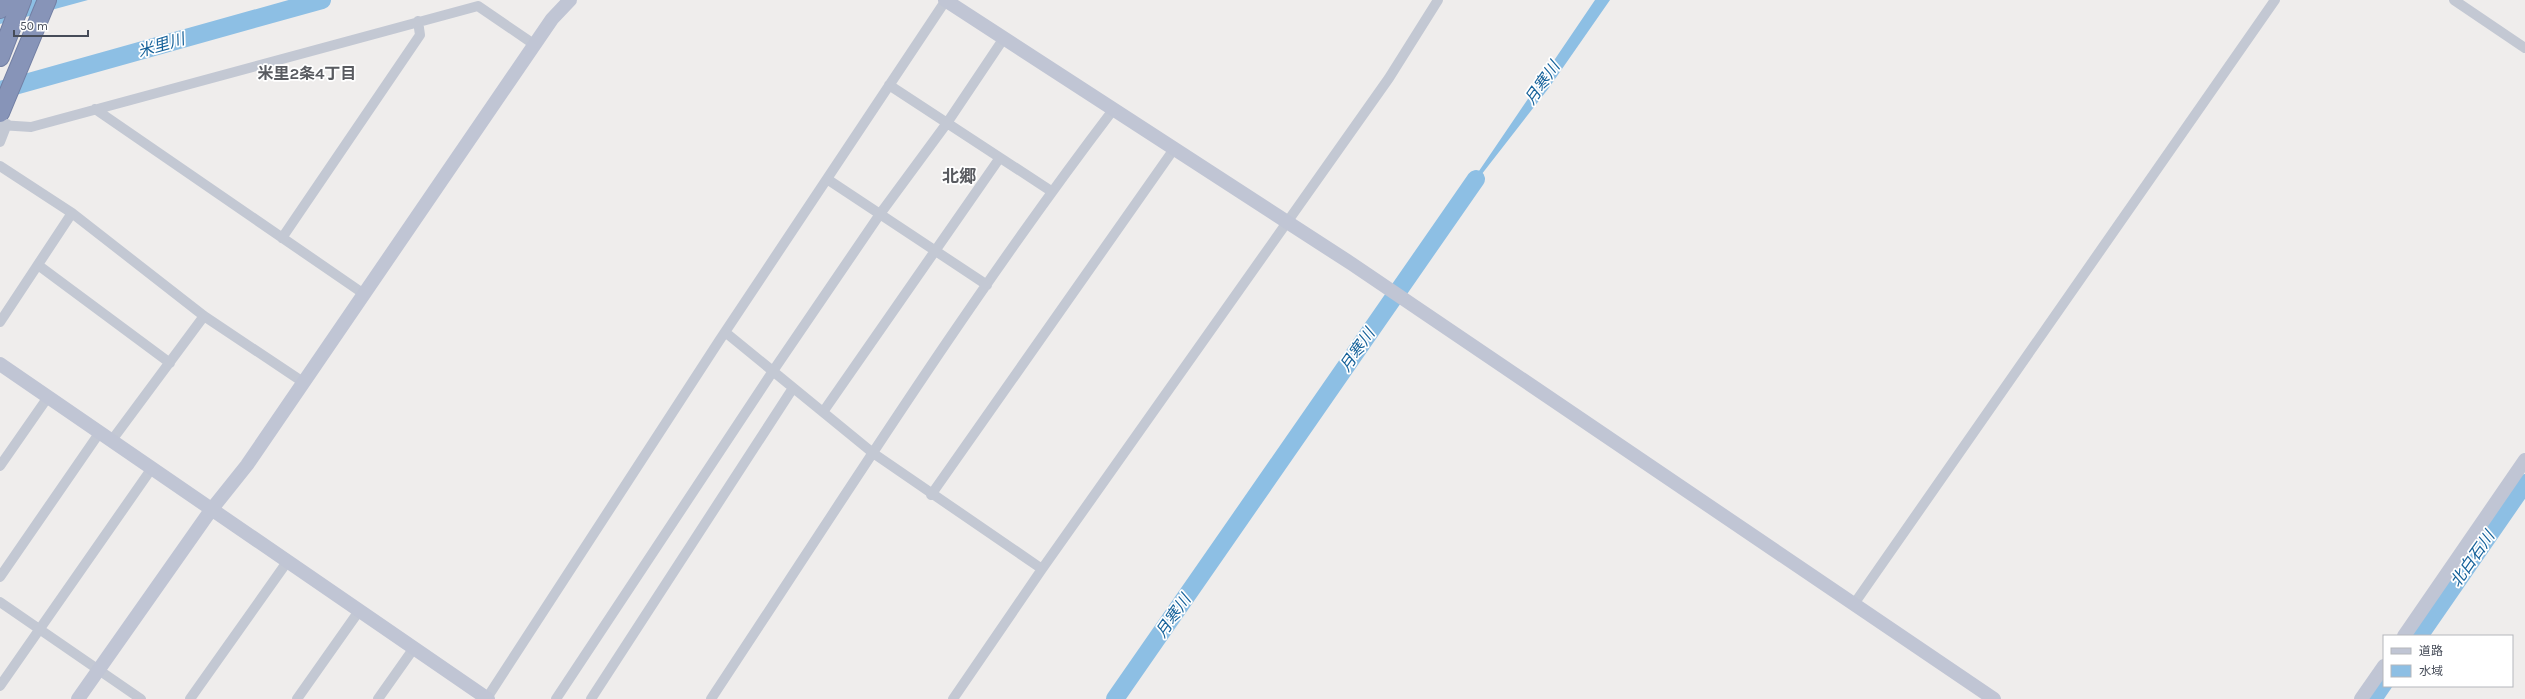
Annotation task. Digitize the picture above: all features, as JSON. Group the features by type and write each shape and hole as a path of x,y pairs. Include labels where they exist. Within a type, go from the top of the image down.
{"highway":[{"path":"0,9 4,0"},
{"path":"0,56 22,0"},
{"path":"2,120 47,0"}],"street":[{"path":"78,699 211,510 247,465 552,19 570,0"},
{"path":"1,366 112,440 359,612 414,648 482,697 945,0 1363,271 1994,699"},
{"path":"953,699 1042,569 1389,78 1438,0"},
{"path":"1854,604 2275,0"},
{"path":"2454,0 2525,48"},
{"path":"0,142 2,120 31,127 478,6 535,45"},
{"path":"282,238 420,35 418,21"},
{"path":"556,699 773,372 880,214 947,123 1004,38"},
{"path":"889,85 999,159 1051,191"},
{"path":"95,109 364,294"},
{"path":"711,699 873,453 1051,191 1113,110"},
{"path":"931,495 1174,149"},
{"path":"823,412 999,159"},
{"path":"0,166 72,213 204,316 303,382"},
{"path":"827,179 987,285"},
{"path":"0,322 72,213"},
{"path":"38,265 170,364"},
{"path":"112,440 170,364 204,316"},
{"path":"725,332 873,453 931,495 1042,569"},
{"path":"591,699 793,388"},
{"path":"0,466 48,397"},
{"path":"0,577 100,432"},
{"path":"2405,635 2525,460"},
{"path":"0,686 152,468"},
{"path":"190,699 287,562"},
{"path":"0,602 141,699"},
{"path":"297,699 359,612"},
{"path":"378,699 414,648"},
{"path":"2361,699 2383,667"}],"water":[{"path":"31,0 88,0 0,24 0,8"},
{"path":"1595,0 1610,0 1548,89 1443,224"}],"waterway":[{"name":"米里川","path":"0,90 322,0"},
{"name":"月寒川","path":"1115,699 1476,179"},
{"name":"北白石川","path":"2420,635 2525,483"},
{"name":"北白石川","path":"2373,699 2383,684"}],"district":[{"name":"米里2条4丁目","path":"307,73"},
{"name":"北郷","path":"959,176"}]}
